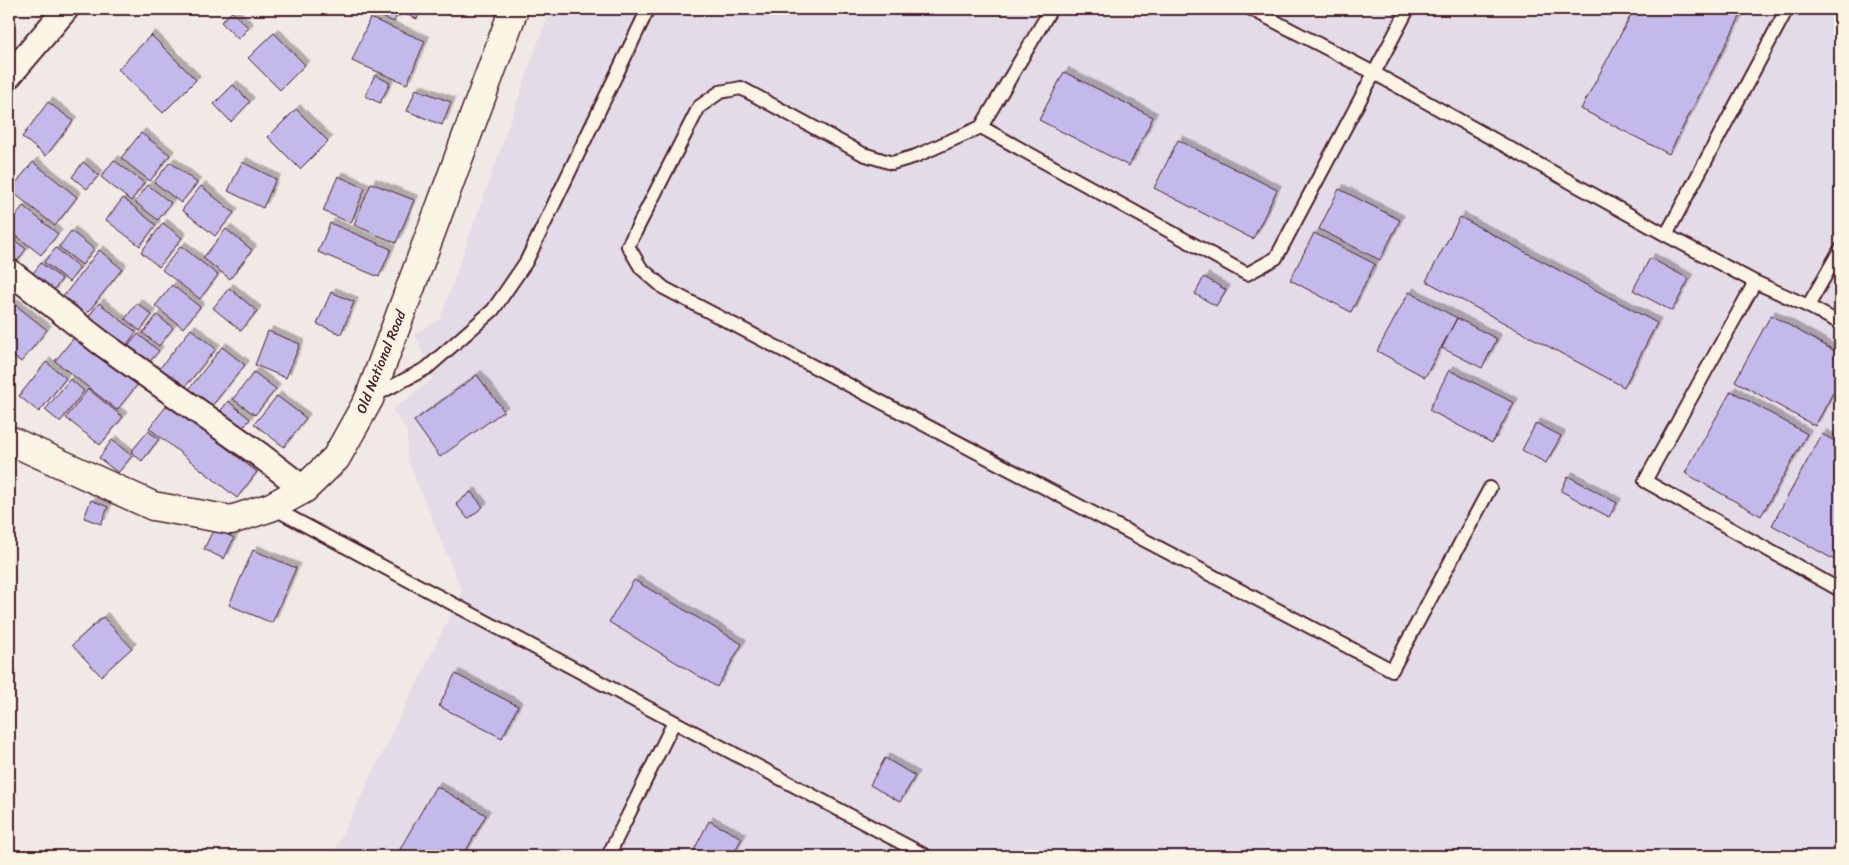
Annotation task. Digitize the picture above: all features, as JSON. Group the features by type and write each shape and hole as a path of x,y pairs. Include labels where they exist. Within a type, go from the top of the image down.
{"main road":[{"name":"Old National Road","path":"9,440 153,506 230,520 271,507 304,490 336,458 369,399 514,9"}],"street":[{"path":"9,76 66,9"},
{"path":"9,270 100,342 260,456 304,490"}],"lane":[{"path":"369,399 427,368 493,310 526,262 648,9"},
{"path":"1051,9 981,127 916,156 892,163 863,154 741,88 720,92 699,107 628,246 640,268 664,288 1392,670 1490,488"},
{"path":"1251,9 1374,73 1666,235 1755,282 1840,323"},
{"path":"981,127 1248,274 1276,258 1408,9"},
{"path":"1666,235 1787,9"},
{"path":"1808,306 1840,250"},
{"path":"1755,282 1645,481 1840,590"},
{"path":"271,507 926,856"},
{"path":"608,856 674,722"}],"shaded area":[{"path":"550,9 1840,9 1840,856 332,856 462,591 407,458 407,430 392,410 433,379 415,334 440,319"}],"building":[{"path":"363,9 400,9 394,22"},
{"path":"407,9 421,9 417,19 405,14"},
{"path":"1634,9 1744,9 1669,154 1581,109"},
{"path":"232,12 249,28 238,39 221,22"},
{"path":"370,18 425,41 407,84 352,61"},
{"path":"274,33 305,65 280,90 248,58"},
{"path":"151,35 196,80 163,113 118,69"},
{"path":"1064,72 1153,117 1129,166 1039,120"},
{"path":"375,75 390,83 380,103 365,96"},
{"path":"233,85 250,102 231,122 214,104"},
{"path":"416,89 451,102 442,125 407,111"},
{"path":"48,102 73,121 46,156 22,137"},
{"path":"296,109 328,141 300,169 268,137"},
{"path":"141,133 170,155 150,181 121,158"},
{"path":"1178,140 1277,190 1253,239 1154,188"},
{"path":"114,160 144,183 131,201 101,177"},
{"path":"33,162 77,197 55,226 10,190"},
{"path":"83,162 99,175 87,189 72,177"},
{"path":"170,162 197,183 181,203 154,182"},
{"path":"242,162 276,179 263,208 228,191"},
{"path":"338,176 365,188 351,223 323,211"},
{"path":"371,183 414,200 396,243 354,225"},
{"path":"148,185 171,203 158,220 135,202"},
{"path":"201,186 234,213 215,236 182,210"},
{"path":"1339,189 1400,220 1380,260 1319,229"},
{"path":"123,198 156,225 140,246 106,220"},
{"path":"23,206 58,234 41,255 9,230 9,224"},
{"path":"1460,217 1657,323 1624,387 1426,281"},
{"path":"163,223 182,238 159,267 141,252"},
{"path":"330,223 391,249 379,277 318,252"},
{"path":"226,229 252,250 230,279 203,258"},
{"path":"71,231 94,249 82,265 59,247"},
{"path":"1314,233 1375,264 1351,312 1290,280"},
{"path":"9,236 26,249 13,267 9,264"},
{"path":"181,246 218,275 200,299 162,270"},
{"path":"56,248 80,268 69,282 44,262"},
{"path":"99,250 122,269 85,316 62,298"},
{"path":"1650,258 1689,279 1672,311 1633,290"},
{"path":"41,263 62,279 49,297 28,279"},
{"path":"1204,277 1226,290 1216,306 1195,294"},
{"path":"172,285 200,307 183,328 155,306"},
{"path":"229,288 257,311 241,331 213,308"},
{"path":"331,292 354,302 341,334 317,324"},
{"path":"1409,292 1457,318 1425,377 1377,351"},
{"path":"13,303 47,330 21,362 9,353 9,309"},
{"path":"99,303 136,332 123,350 86,320"},
{"path":"137,303 152,315 140,331 125,319"},
{"path":"157,315 173,328 159,346 143,333"},
{"path":"1771,315 1840,354 1840,380 1815,426 1735,381"},
{"path":"1457,318 1497,339 1482,368 1442,348"},
{"path":"191,329 216,349 185,387 160,368"},
{"path":"268,331 300,344 286,378 255,365"},
{"path":"138,334 159,351 146,366 126,349"},
{"path":"76,335 138,384 117,410 55,361"},
{"path":"222,347 245,365 211,407 189,389"},
{"path":"46,362 66,378 39,412 19,396"},
{"path":"1449,370 1514,403 1492,443 1429,410"},
{"path":"254,372 276,389 255,415 233,399"},
{"path":"477,375 504,411 440,457 414,421"},
{"path":"70,379 84,391 60,422 45,410"},
{"path":"88,389 123,417 100,445 66,418"},
{"path":"1731,391 1807,434 1761,516 1685,473"},
{"path":"277,396 306,418 284,447 254,424"},
{"path":"228,401 250,419 241,430 219,413"},
{"path":"169,403 257,472 237,498 149,428"},
{"path":"1536,423 1561,436 1546,463 1522,450"},
{"path":"148,431 159,439 142,461 131,452"},
{"path":"1822,434 1840,444 1840,563 1772,525"},
{"path":"112,440 132,456 118,473 99,458"},
{"path":"1568,476 1617,503 1609,517 1561,491"},
{"path":"471,492 483,507 468,519 456,504"},
{"path":"91,500 108,507 101,524 84,518"},
{"path":"214,528 234,538 224,559 204,549"},
{"path":"253,550 296,568 272,623 229,605"},
{"path":"634,580 742,644 717,687 609,622"},
{"path":"103,617 132,648 101,676 72,645"},
{"path":"455,674 518,706 502,738 439,706"},
{"path":"885,758 915,776 900,802 870,785"},
{"path":"436,786 486,815 463,856 411,856 400,849"},
{"path":"709,821 742,838 732,856 691,856"}]}
